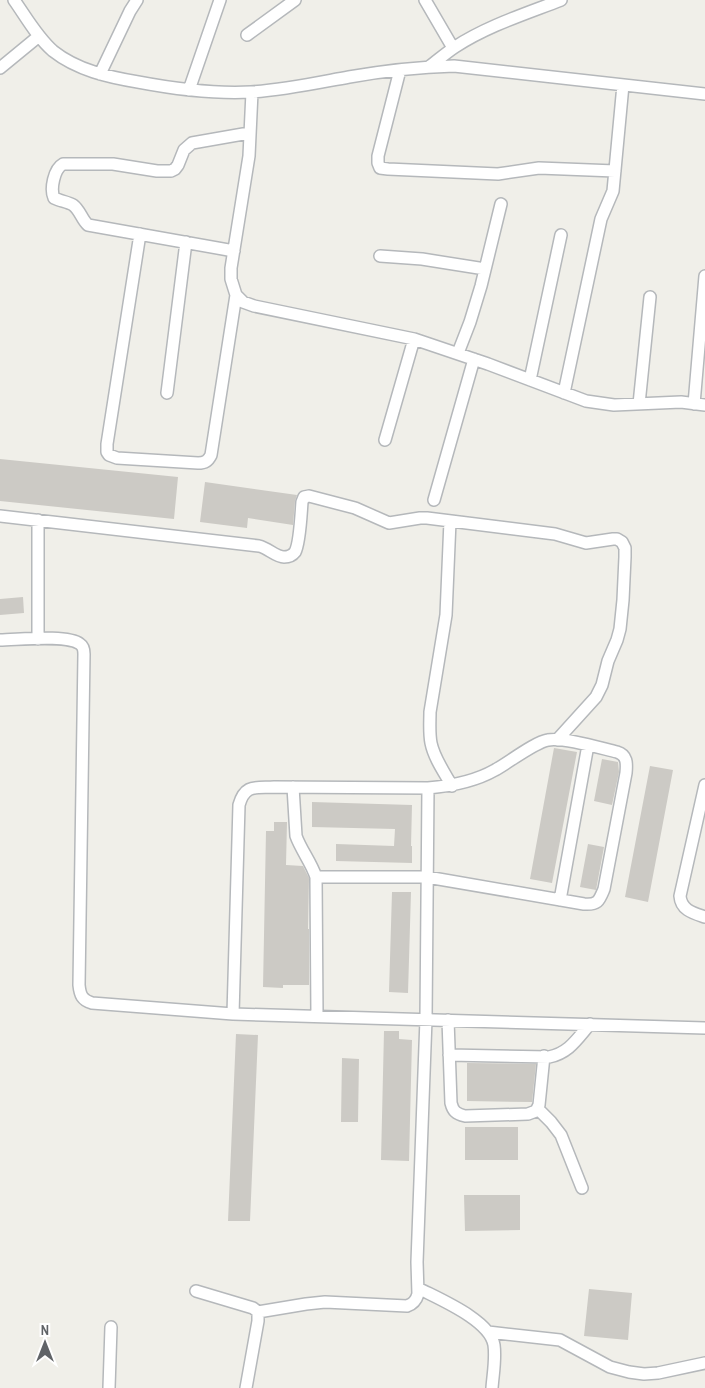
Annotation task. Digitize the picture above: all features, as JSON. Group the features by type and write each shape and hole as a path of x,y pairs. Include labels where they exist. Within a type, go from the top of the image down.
{"street":[{"path":"14,0 39,36 52,50 66,60 100,74 189,90 252,92 430,66 454,66 705,94"},
{"path":"100,74 137,0"},
{"path":"189,90 220,0"},
{"path":"247,35 295,0"},
{"path":"425,0 453,48"},
{"path":"430,66 453,48 490,28 561,0"},
{"path":"0,68 39,36"},
{"path":"400,70 378,156 380,168 388,170 498,174 540,168 615,170"},
{"path":"564,393 601,219 613,191 623,85"},
{"path":"140,234 107,452 109,455 117,458 203,463 211,455 236,295 231,279 246,177 252,92"},
{"path":"234,251 88,225 73,206 54,198 52,192 57,168 66,163 113,164 157,171 171,171 178,165 184,150 192,143 250,132"},
{"path":"458,353 470,322 501,204"},
{"path":"530,380 562,236"},
{"path":"167,393 186,242"},
{"path":"380,256 422,259 485,269"},
{"path":"236,295 243,302 254,306 414,339 458,353 586,402 614,405 681,402 700,404 705,276"},
{"path":"639,404 650,297"},
{"path":"385,440 414,339"},
{"path":"434,500 474,359"},
{"path":"0,516 259,546 283,557 290,556 295,552 302,502 304,497 307,496 355,508 390,522 420,518 556,534 586,542 617,539 622,542 625,548 620,629 617,640 596,697 556,740"},
{"path":"38,520 38,639"},
{"path":"450,521 446,615 430,712 430,727 431,743 435,754 452,786"},
{"path":"0,640 60,638 72,640 83,648 79,985 82,998 92,1003 233,1014 705,1028"},
{"path":"233,1014 239,805 244,792 249,789 293,787 428,788 452,786 493,771 548,740 622,753 627,760 604,889 600,900 595,904 591,905 427,877 316,877"},
{"path":"560,900 588,746"},
{"path":"705,785 680,896 682,905 686,909 705,917"},
{"path":"293,787 296,836 316,877 317,1016"},
{"path":"196,1291 253,1308 258,1312 325,1302 407,1306 416,1300 418,1288 417,1252 426,1020 428,788"},
{"path":"448,1020 451,1103 454,1112 464,1116 533,1113 538,1109 544,1056"},
{"path":"449,1055 557,1055 569,1048 590,1024"},
{"path":"538,1109 561,1135 582,1188"},
{"path":"418,1288 475,1319 488,1332 494,1343 495,1354 492,1388"},
{"path":"246,1388 258,1312"},
{"path":"109,1388 111,1328"},
{"path":"488,1332 560,1340 610,1367 629,1372 658,1373 705,1363"}],"building":[{"path":"0,459 178,477 174,519 0,501"},
{"path":"205,482 297,495 293,525 248,518 247,528 200,522"},
{"path":"23,597 24,613 0,615 0,599"},
{"path":"554,748 577,752 552,883 530,879"},
{"path":"602,759 618,762 619,772 612,805 594,801"},
{"path":"650,766 673,770 648,902 625,897"},
{"path":"312,802 412,805 412,863 336,861 336,844 394,846 395,829 312,827"},
{"path":"274,822 287,822 286,865 303,866 309,878 309,985 283,985 283,988 263,987 266,831 274,831"},
{"path":"588,844 604,847 596,890 580,887"},
{"path":"392,892 411,892 408,993 389,992"},
{"path":"384,1031 399,1031 399,1039 412,1040 409,1161 381,1160"},
{"path":"236,1034 258,1035 250,1221 228,1221"},
{"path":"342,1058 359,1059 358,1122 341,1122"},
{"path":"467,1063 536,1064 532,1102 467,1101"},
{"path":"465,1127 518,1127 518,1160 465,1160"},
{"path":"464,1195 520,1195 520,1230 465,1231"},
{"path":"589,1289 632,1293 628,1340 584,1336"}]}
